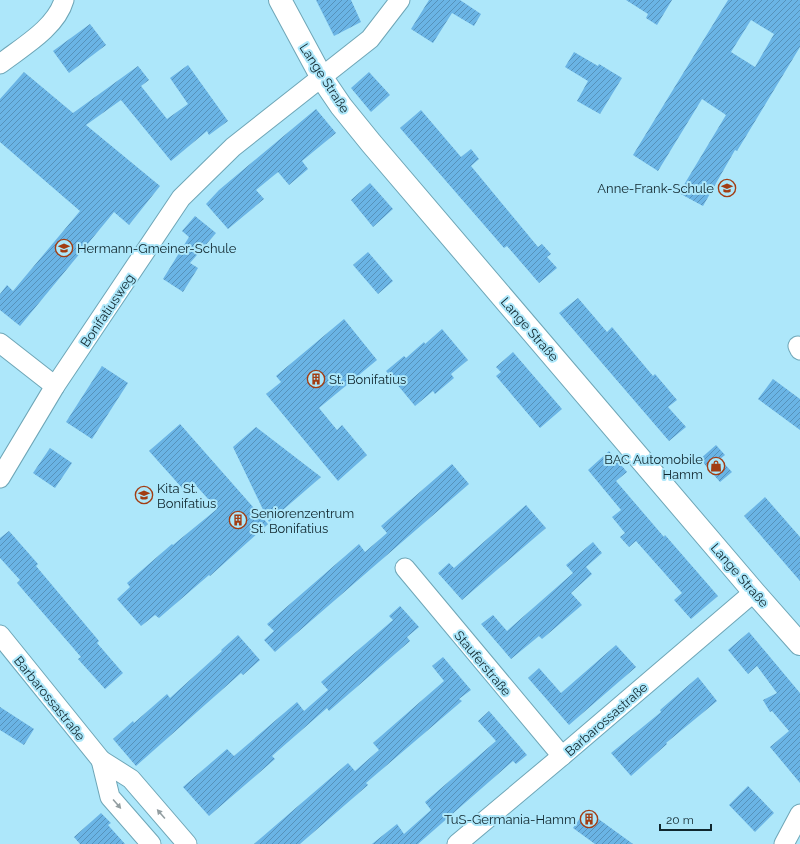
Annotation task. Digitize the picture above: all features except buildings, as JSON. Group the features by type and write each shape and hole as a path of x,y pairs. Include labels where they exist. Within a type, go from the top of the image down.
{"street":[{"path":"0,64 45,30 62,8 64,0"},
{"name":"Lange Straße","path":"280,0 322,78 341,106 376,149 800,644"},
{"name":"Bonifatiusweg","path":"0,478 55,386 181,198 233,147 370,39 400,0"},
{"path":"0,343 55,386"},
{"name":"Stauferstraße","path":"405,568 562,756"},
{"name":"Barbarossastraße","path":"457,844 754,592"},
{"name":"Barbarossastraße","path":"0,635 101,760 131,779 186,844"},
{"name":"Barbarossastraße","path":"101,760 110,797 151,844"},
{"path":"784,844 800,814"}],"place":[{"name":"Anne-Frank-Schule","path":"727,188"},
{"name":"Hermann-Gmeiner-Schule","path":"64,248"},
{"name":"St. Bonifatius","path":"316,379"},
{"name":"BAC Automobile Hamm","path":"716,466"},
{"name":"Kita St. Bonifatius","path":"144,495"},
{"name":"Seniorenzentrum St. Bonifatius","path":"238,520"},
{"name":"TuS-Germania-Hamm","path":"589,819"}]}
